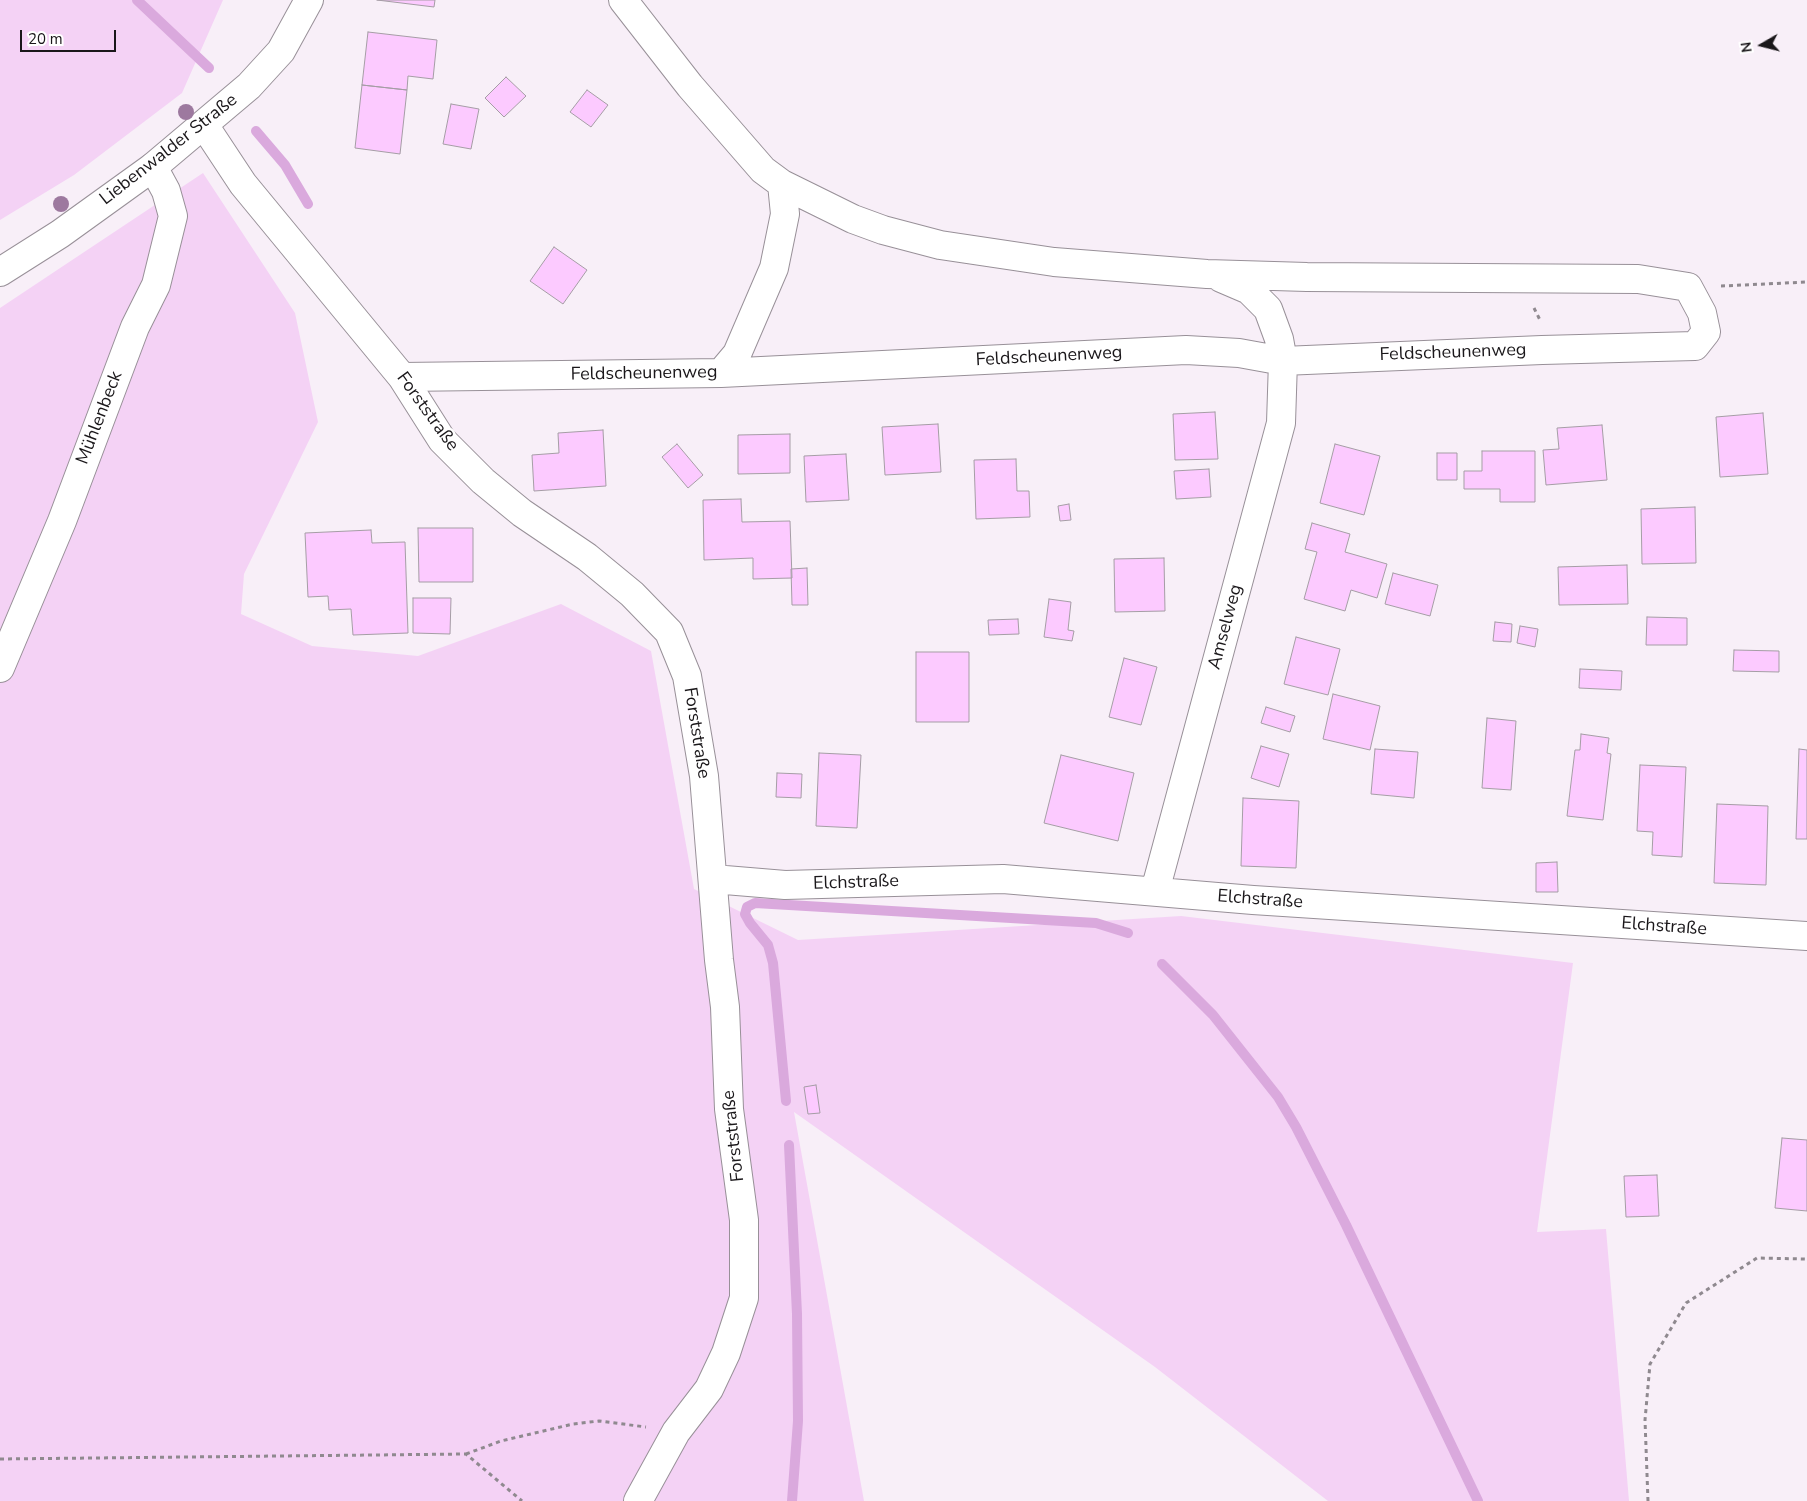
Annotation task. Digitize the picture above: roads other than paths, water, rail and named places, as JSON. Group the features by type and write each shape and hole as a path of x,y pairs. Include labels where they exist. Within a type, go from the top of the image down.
{"street":[{"name":"Liebenwalder Straße","path":"0,272 60,234 152,167 249,86 281,51 309,0"},
{"path":"623,0 696,93 763,170 782,184 852,219 883,230 940,245 1054,262 1207,274"},
{"name":"Forststraße","path":"204,125 243,184 402,377 442,440 483,481 522,513 587,557 632,594 669,632 687,676 704,776 728,1060 729,1109 744,1220 744,1298 726,1353 709,1389 676,1432 638,1501"},
{"name":"Mühlenbeck","path":"0,668 62,520 135,327 156,285 173,216 166,191 152,167"},
{"path":"721,373 737,354 774,268 785,214 782,184"},
{"name":"Feldscheunenweg","path":"402,377 721,373 1186,350 1239,353 1282,361 1695,346 1706,332 1702,313 1688,287 1638,279 1307,277 1207,274"},
{"name":"Amselweg","path":"1155,891 1281,423 1282,361 1279,339 1268,308 1249,290 1230,280 1207,274"},
{"name":"Elchstraße","path":"713,879 785,885 1002,879 1807,936"}],"waterway":[{"path":"137,0 209,68"},
{"path":"256,131 285,165 308,204"},
{"path":"786,1101 773,963 768,945 745,914 747,907 755,903 1096,923 1128,933"},
{"path":"1162,964 1213,1015 1278,1097 1296,1127 1346,1225 1478,1501"},
{"path":"789,1145 797,1314 798,1421 792,1501"}]}
